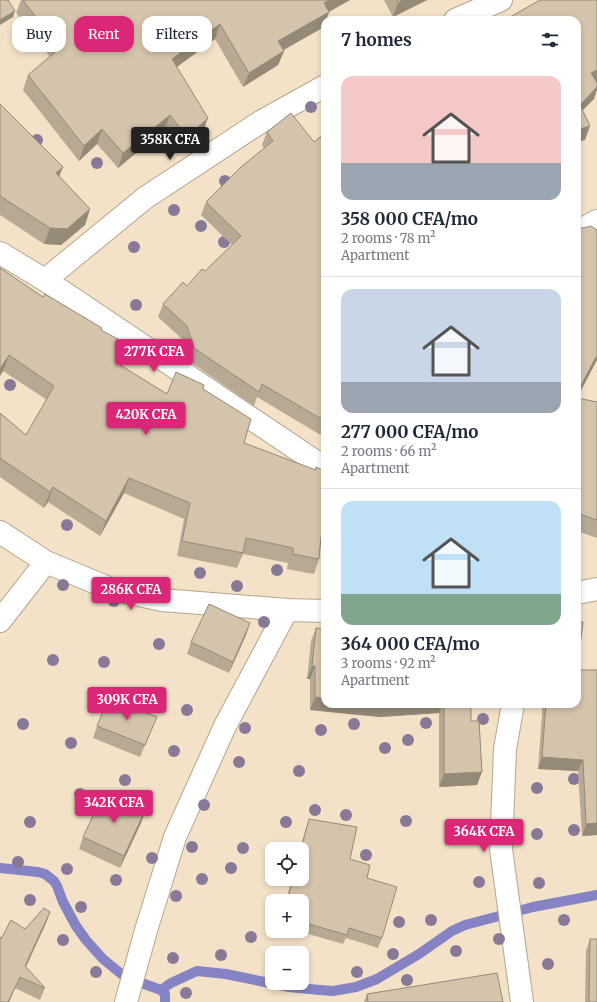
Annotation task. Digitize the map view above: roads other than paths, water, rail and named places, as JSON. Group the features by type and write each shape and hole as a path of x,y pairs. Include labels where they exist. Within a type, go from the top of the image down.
{"street":[{"path":"465,16 501,0"},
{"path":"45,280 145,198 262,121 321,88"},
{"path":"581,230 597,221"},
{"path":"0,253 45,280 321,465"},
{"path":"0,532 46,562 111,589 162,600 287,610 321,611"},
{"path":"0,621 46,562"},
{"path":"581,592 597,589"},
{"path":"126,1002 147,927 175,837 225,726 287,610"},
{"path":"512,708 505,749 501,849 522,1002"}],"waterway":[{"path":"0,868 38,872 45,874 54,881 76,926 103,959 125,977 161,990 165,994 165,1002"},
{"path":"161,990 171,983 197,971 226,974 289,987 333,991 356,987 377,979 419,954 452,931 465,925 533,907 597,895"}]}
